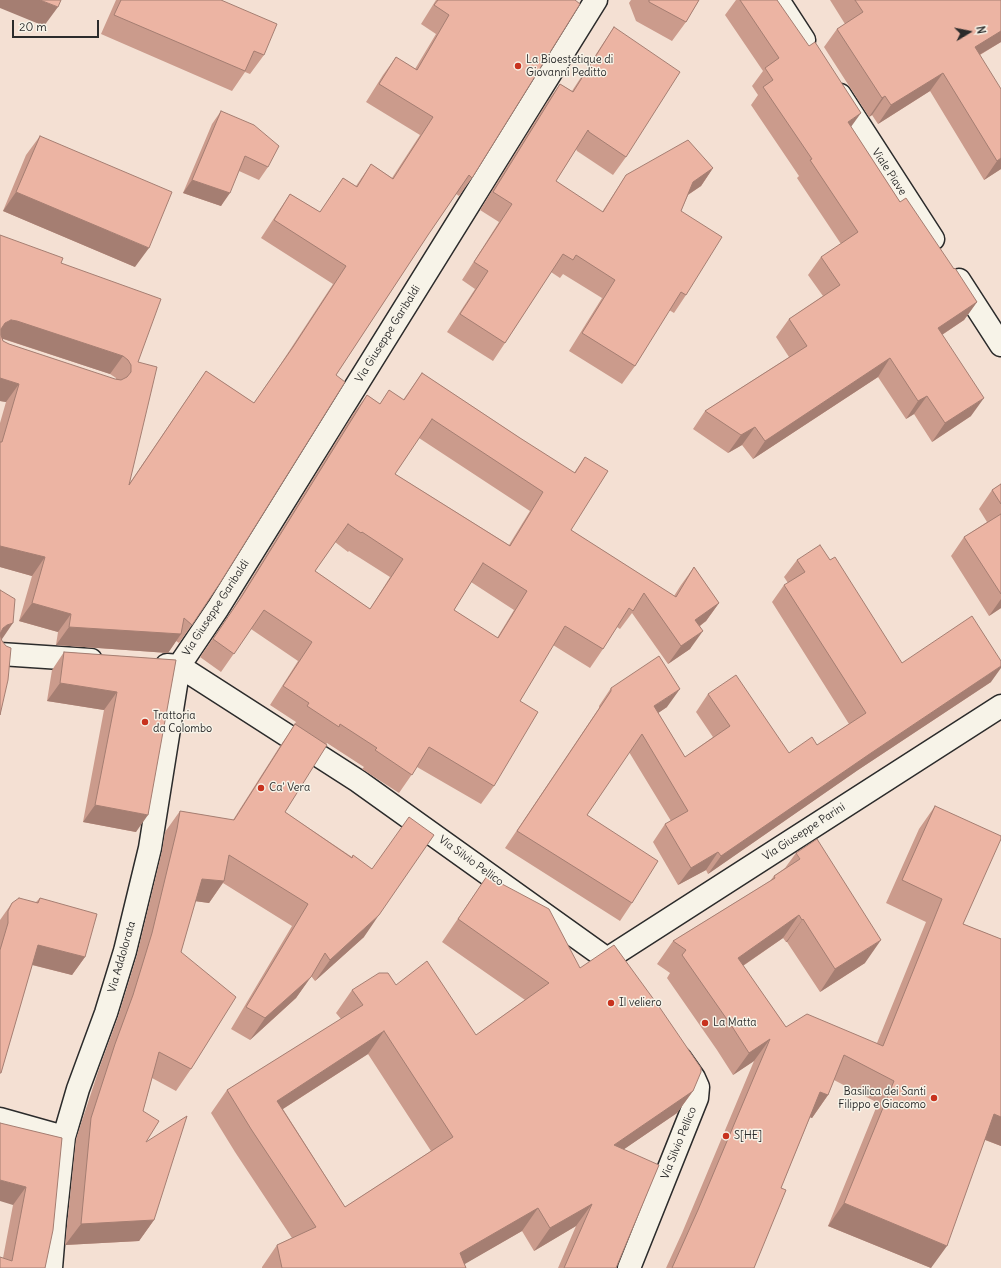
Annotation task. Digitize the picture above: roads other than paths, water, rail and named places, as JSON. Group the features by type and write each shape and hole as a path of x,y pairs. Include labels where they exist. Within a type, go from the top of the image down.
{"street":[{"name":"Via Giuseppe Garibaldi","path":"179,666 222,601 596,0"},
{"path":"778,0 816,60"},
{"name":"Viale Piave","path":"829,80 1001,345"},
{"path":"0,654 109,661"},
{"path":"148,664 179,666"},
{"name":"Via Silvio Pellico","path":"179,666 358,781 607,959 630,990"},
{"name":"Via Addolorata","path":"51,1268 64,1137 78,1089 106,1013 125,951 150,848 179,666"},
{"name":"Via Giuseppe Parini","path":"607,959 1001,706"},
{"name":"Via Silvio Pellico","path":"629,1268 697,1098 698,1087 694,1078 666,1040"},
{"path":"0,1120 64,1137"}],"place":[{"name":"La Bioestetique di Giovanni Peditto","path":"518,66"},
{"name":"Trattoria da Colombo","path":"145,722"},
{"name":"Ca' Vera","path":"261,788"},
{"name":"Il veliero","path":"611,1003"},
{"name":"La Matta","path":"705,1023"},
{"name":"Basilica dei Santi Filippo e Giacomo","path":"934,1098"},
{"name":"S[HE]","path":"726,1136"}]}
